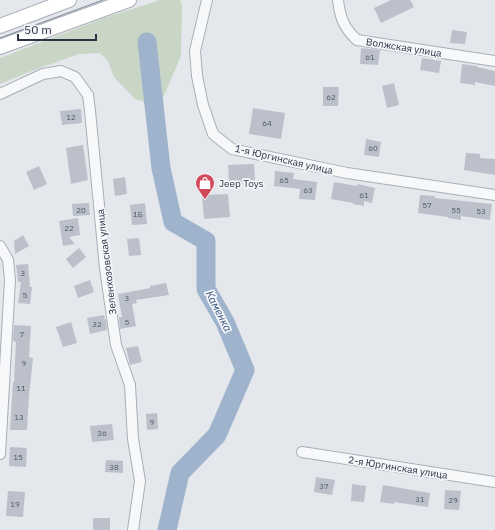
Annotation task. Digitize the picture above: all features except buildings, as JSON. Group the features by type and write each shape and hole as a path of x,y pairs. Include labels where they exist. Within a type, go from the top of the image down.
{"main road":[{"path":"0,26 69,0"},
{"path":"0,47 129,0"}],"street":[{"name":"1-я Юргинская улица","path":"207,0 195,51 197,76 203,105 213,134 232,148 347,173 495,195"},
{"name":"Волжская улица","path":"338,0 342,22 348,32 357,40 495,61"},
{"name":"Зеленхозовская улица","path":"0,94 43,74 61,71 75,77 88,95 105,268 116,345 130,385 133,439 140,481 133,530"},
{"path":"0,246 8,260 10,280 0,454"},
{"name":"2-я Юргинская улица","path":"302,452 495,482"}],"green space":[{"path":"160,0 180,0 182,4 181,56 162,100 149,103 135,99 114,77 108,61 100,53 79,54 0,84 0,58 104,18"}],"waterway":[{"name":"Каменка","path":"147,42 161,168 173,222 206,241 206,289 225,322 245,370 217,435 180,473 167,530"}],"tram line":[{"path":"0,38 103,0"}],"place":[{"name":"Jeep Toys","path":"205,200"}]}
